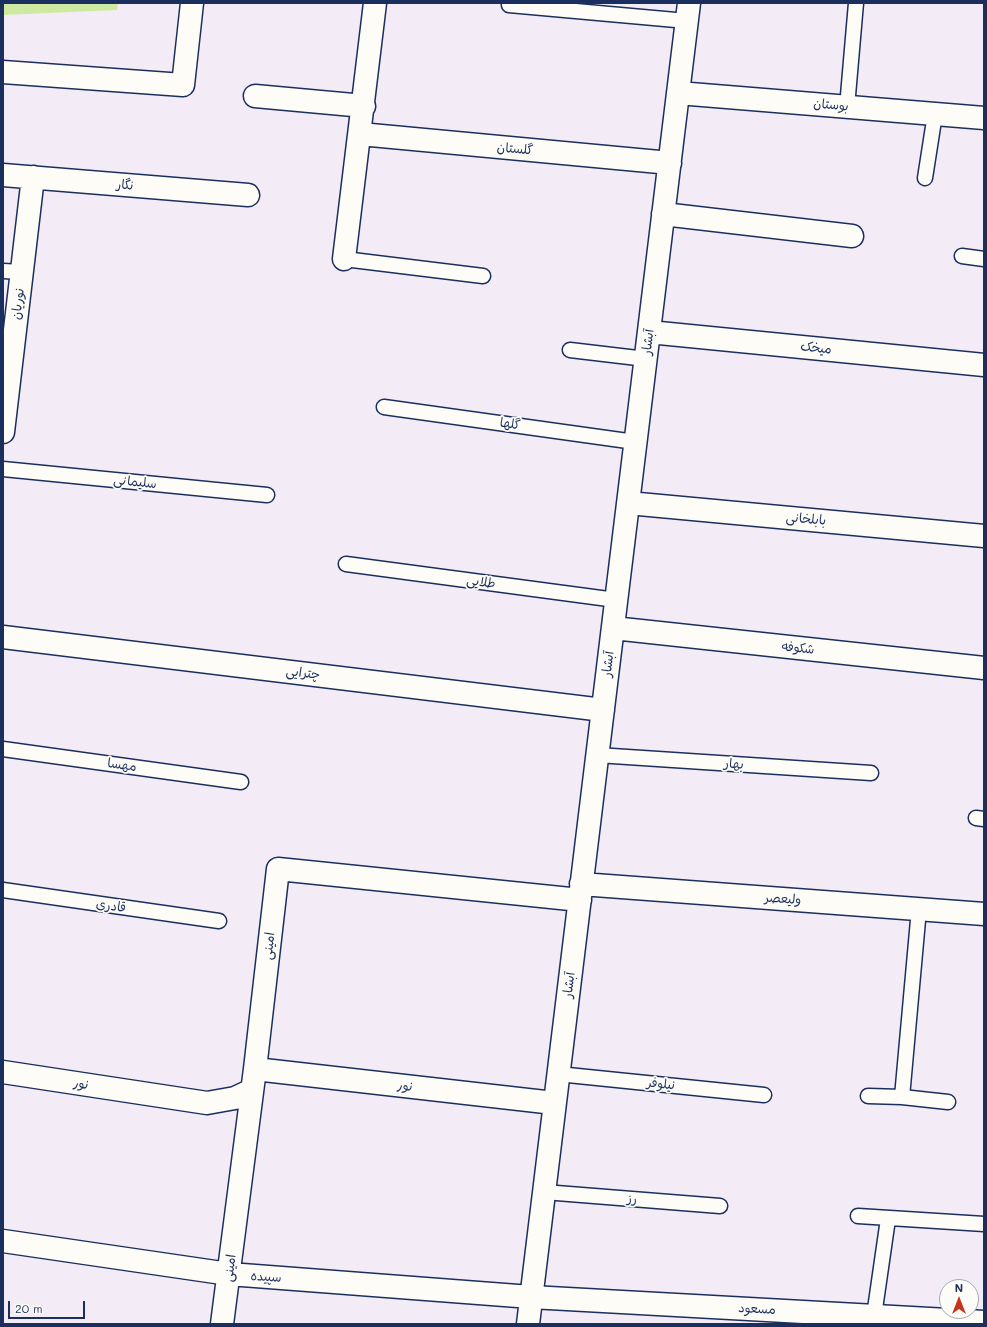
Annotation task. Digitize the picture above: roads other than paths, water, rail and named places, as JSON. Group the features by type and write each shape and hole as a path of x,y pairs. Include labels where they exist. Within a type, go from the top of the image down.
{"street":[{"path":"3,72 183,85 192,3"},
{"path":"344,259 364,106 375,3"},
{"name":"آبشار","path":"528,1324 688,12"},
{"name":"بوستان","path":"678,93 984,118"},
{"path":"255,96 364,106"},
{"name":"گلستان","path":"360,134 670,163"},
{"name":"نگار","path":"3,175 248,195"},
{"name":"نوریان","path":"3,432 12,272 33,177"},
{"path":"663,214 852,236"},
{"name":"میخک","path":"649,332 984,365"},
{"name":"بابلخانی","path":"628,503 984,536"},
{"name":"شکوفه","path":"613,628 984,668"},
{"name":"چترایی","path":"3,637 603,710"},
{"name":"امینی","path":"222,1324 254,1080 278,869 580,892"},
{"name":"ولیعصر","path":"580,892 919,909 984,914"},
{"name":"نور","path":"3,1072 208,1103 235,1098 254,1080 554,1103"},
{"name":"سپیده","path":"3,1241 229,1274 531,1297"},
{"name":"مسعود","path":"531,1297 959,1322 984,1322"}],"lane":[{"path":"847,107 856,3"},
{"path":"510,6 688,12"},
{"path":"926,178 934,114"},
{"path":"962,256 984,259"},
{"path":"344,259 483,276"},
{"path":"570,350 646,359"},
{"name":"گلها","path":"384,407 635,442"},
{"name":"سلیمانی","path":"3,469 267,494"},
{"name":"طلایی","path":"346,564 616,600"},
{"name":"مهسا","path":"3,749 241,782"},
{"name":"بهار","path":"597,754 871,773"},
{"name":"قادری","path":"3,890 219,921"},
{"path":"902,1097 919,909"},
{"name":"نیلوفر","path":"558,1074 764,1095"},
{"path":"868,1096 902,1097 948,1102"},
{"name":"رز","path":"544,1192 720,1206"},
{"path":"858,1216 984,1224"},
{"path":"874,1316 888,1219"}]}
